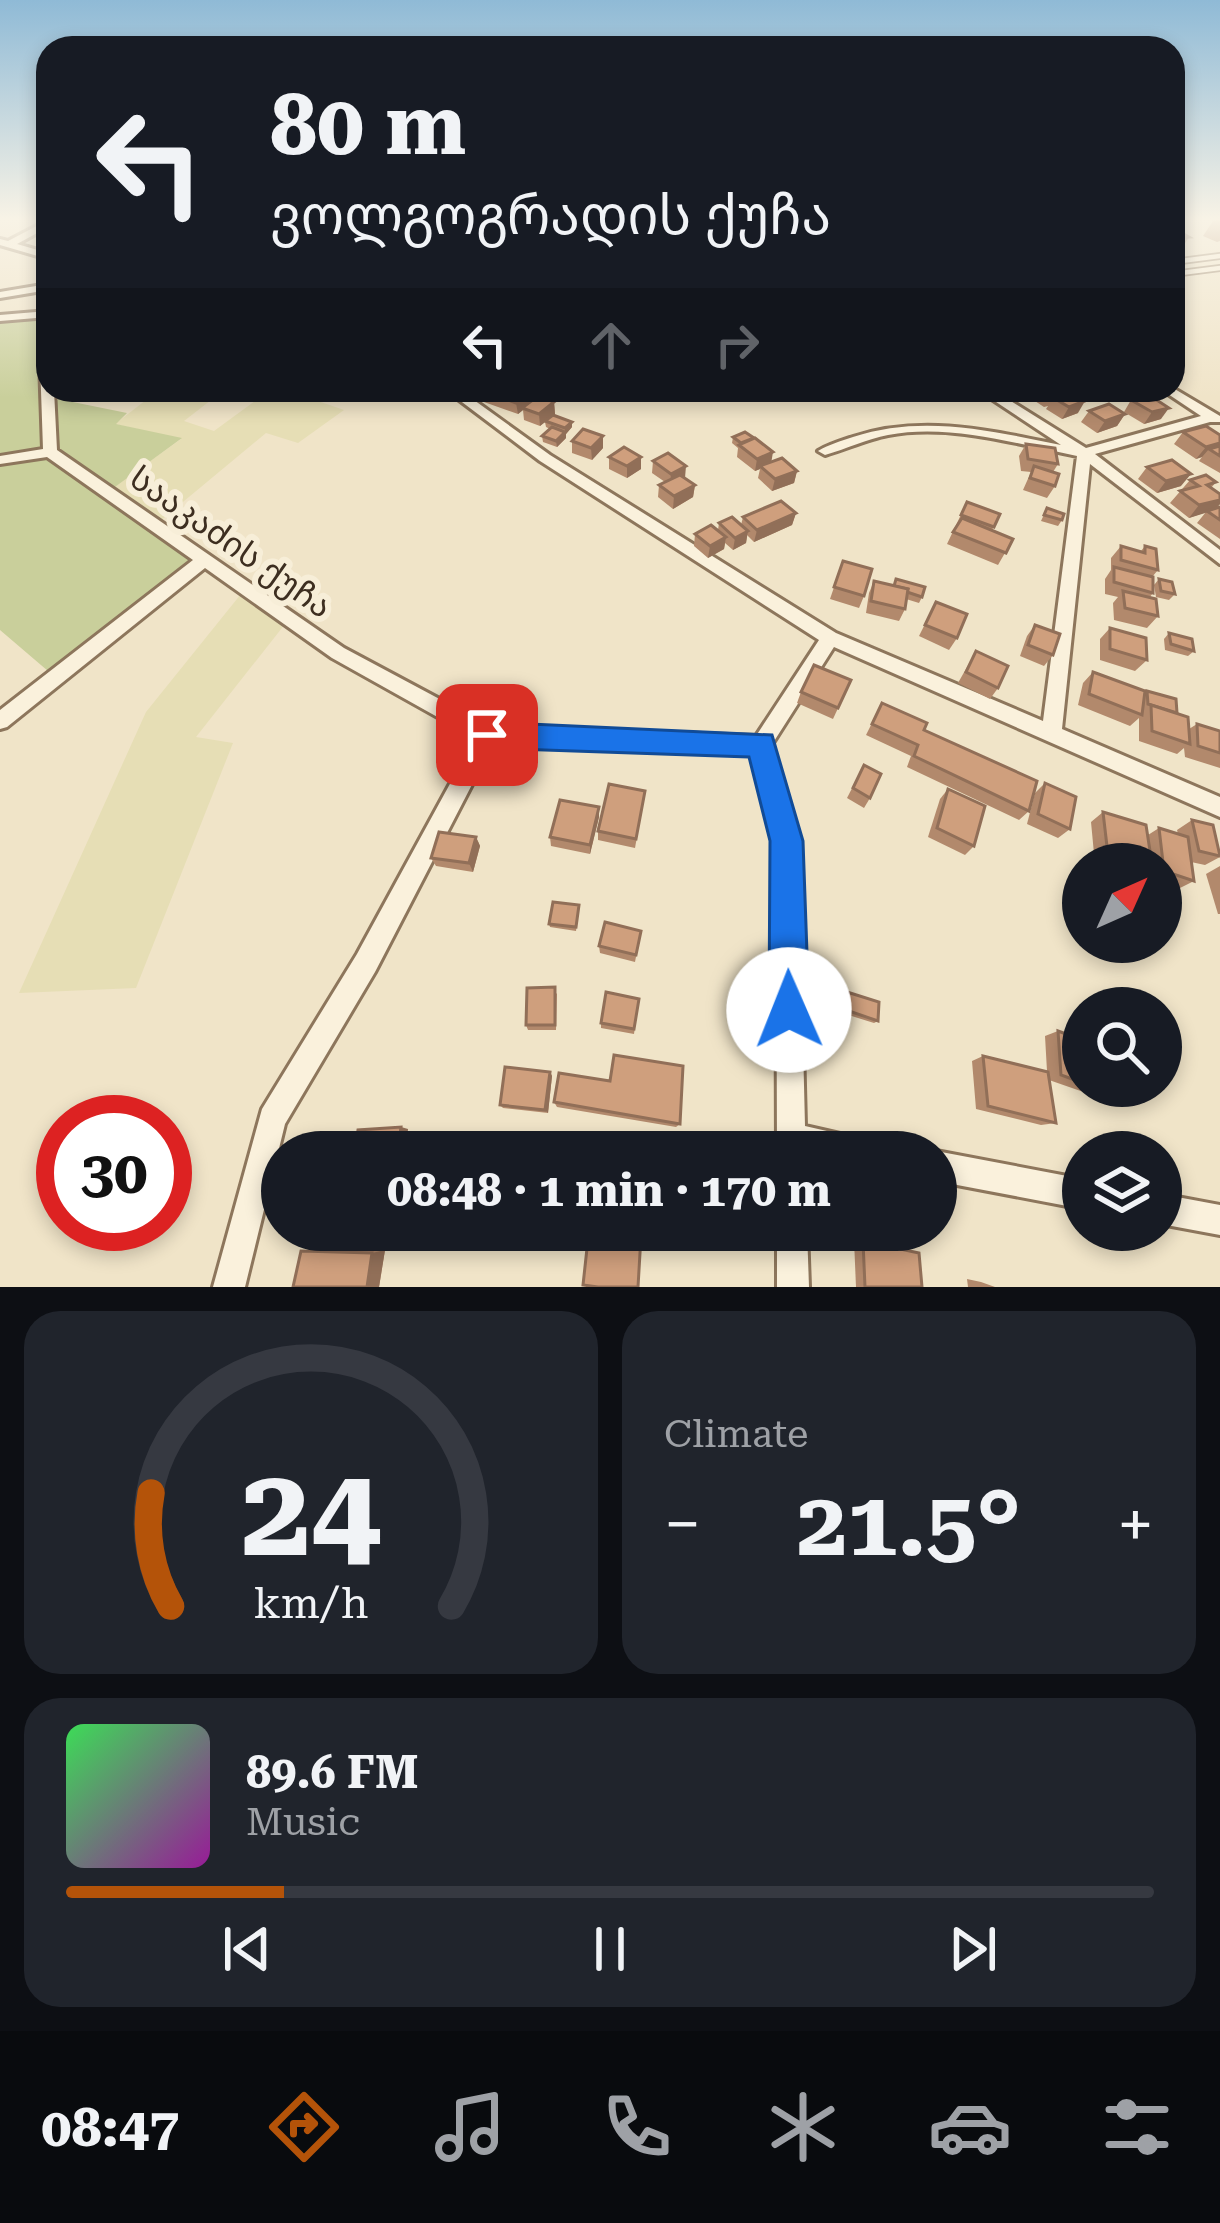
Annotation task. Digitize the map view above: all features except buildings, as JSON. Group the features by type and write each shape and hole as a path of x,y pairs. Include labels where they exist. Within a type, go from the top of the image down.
{"street":[{"path":"0,295 36,289"},
{"path":"0,318 36,322"},
{"path":"1185,400 1216,419"},
{"path":"0,460 50,452 48,402"},
{"path":"468,402 545,458 830,638 1220,807"},
{"path":"1003,402 1084,453 1220,558"},
{"path":"824,452 885,431 917,428 974,432 1084,453 1216,419"},
{"name":"სააკაძის ქუჩა","path":"50,452 338,652 487,735"},
{"path":"1052,732 1084,453"},
{"path":"0,478 24,456"},
{"path":"0,721 203,561"},
{"path":"791,1131 787,841 761,745 830,638"},
{"path":"229,1287 272,1120 366,963 487,735 761,745"},
{"path":"957,1170 1062,1190"},
{"path":"1182,1213 1220,1220"},
{"path":"792,1251 793,1287"}],"shaded area":[{"path":"143,402 209,402 184,421 214,431 254,402 321,402 344,410 298,443 266,433 154,526 107,492 181,439 115,424"},
{"path":"245,589 289,619 196,737 233,743 136,988 19,993 146,712"}],"green space":[{"path":"36,316 36,402 73,402 127,413 116,424 182,438 108,492 203,561 55,677 0,630 0,320"}],"route":[{"path":"487,735 761,745 787,841 789,1010"}]}
